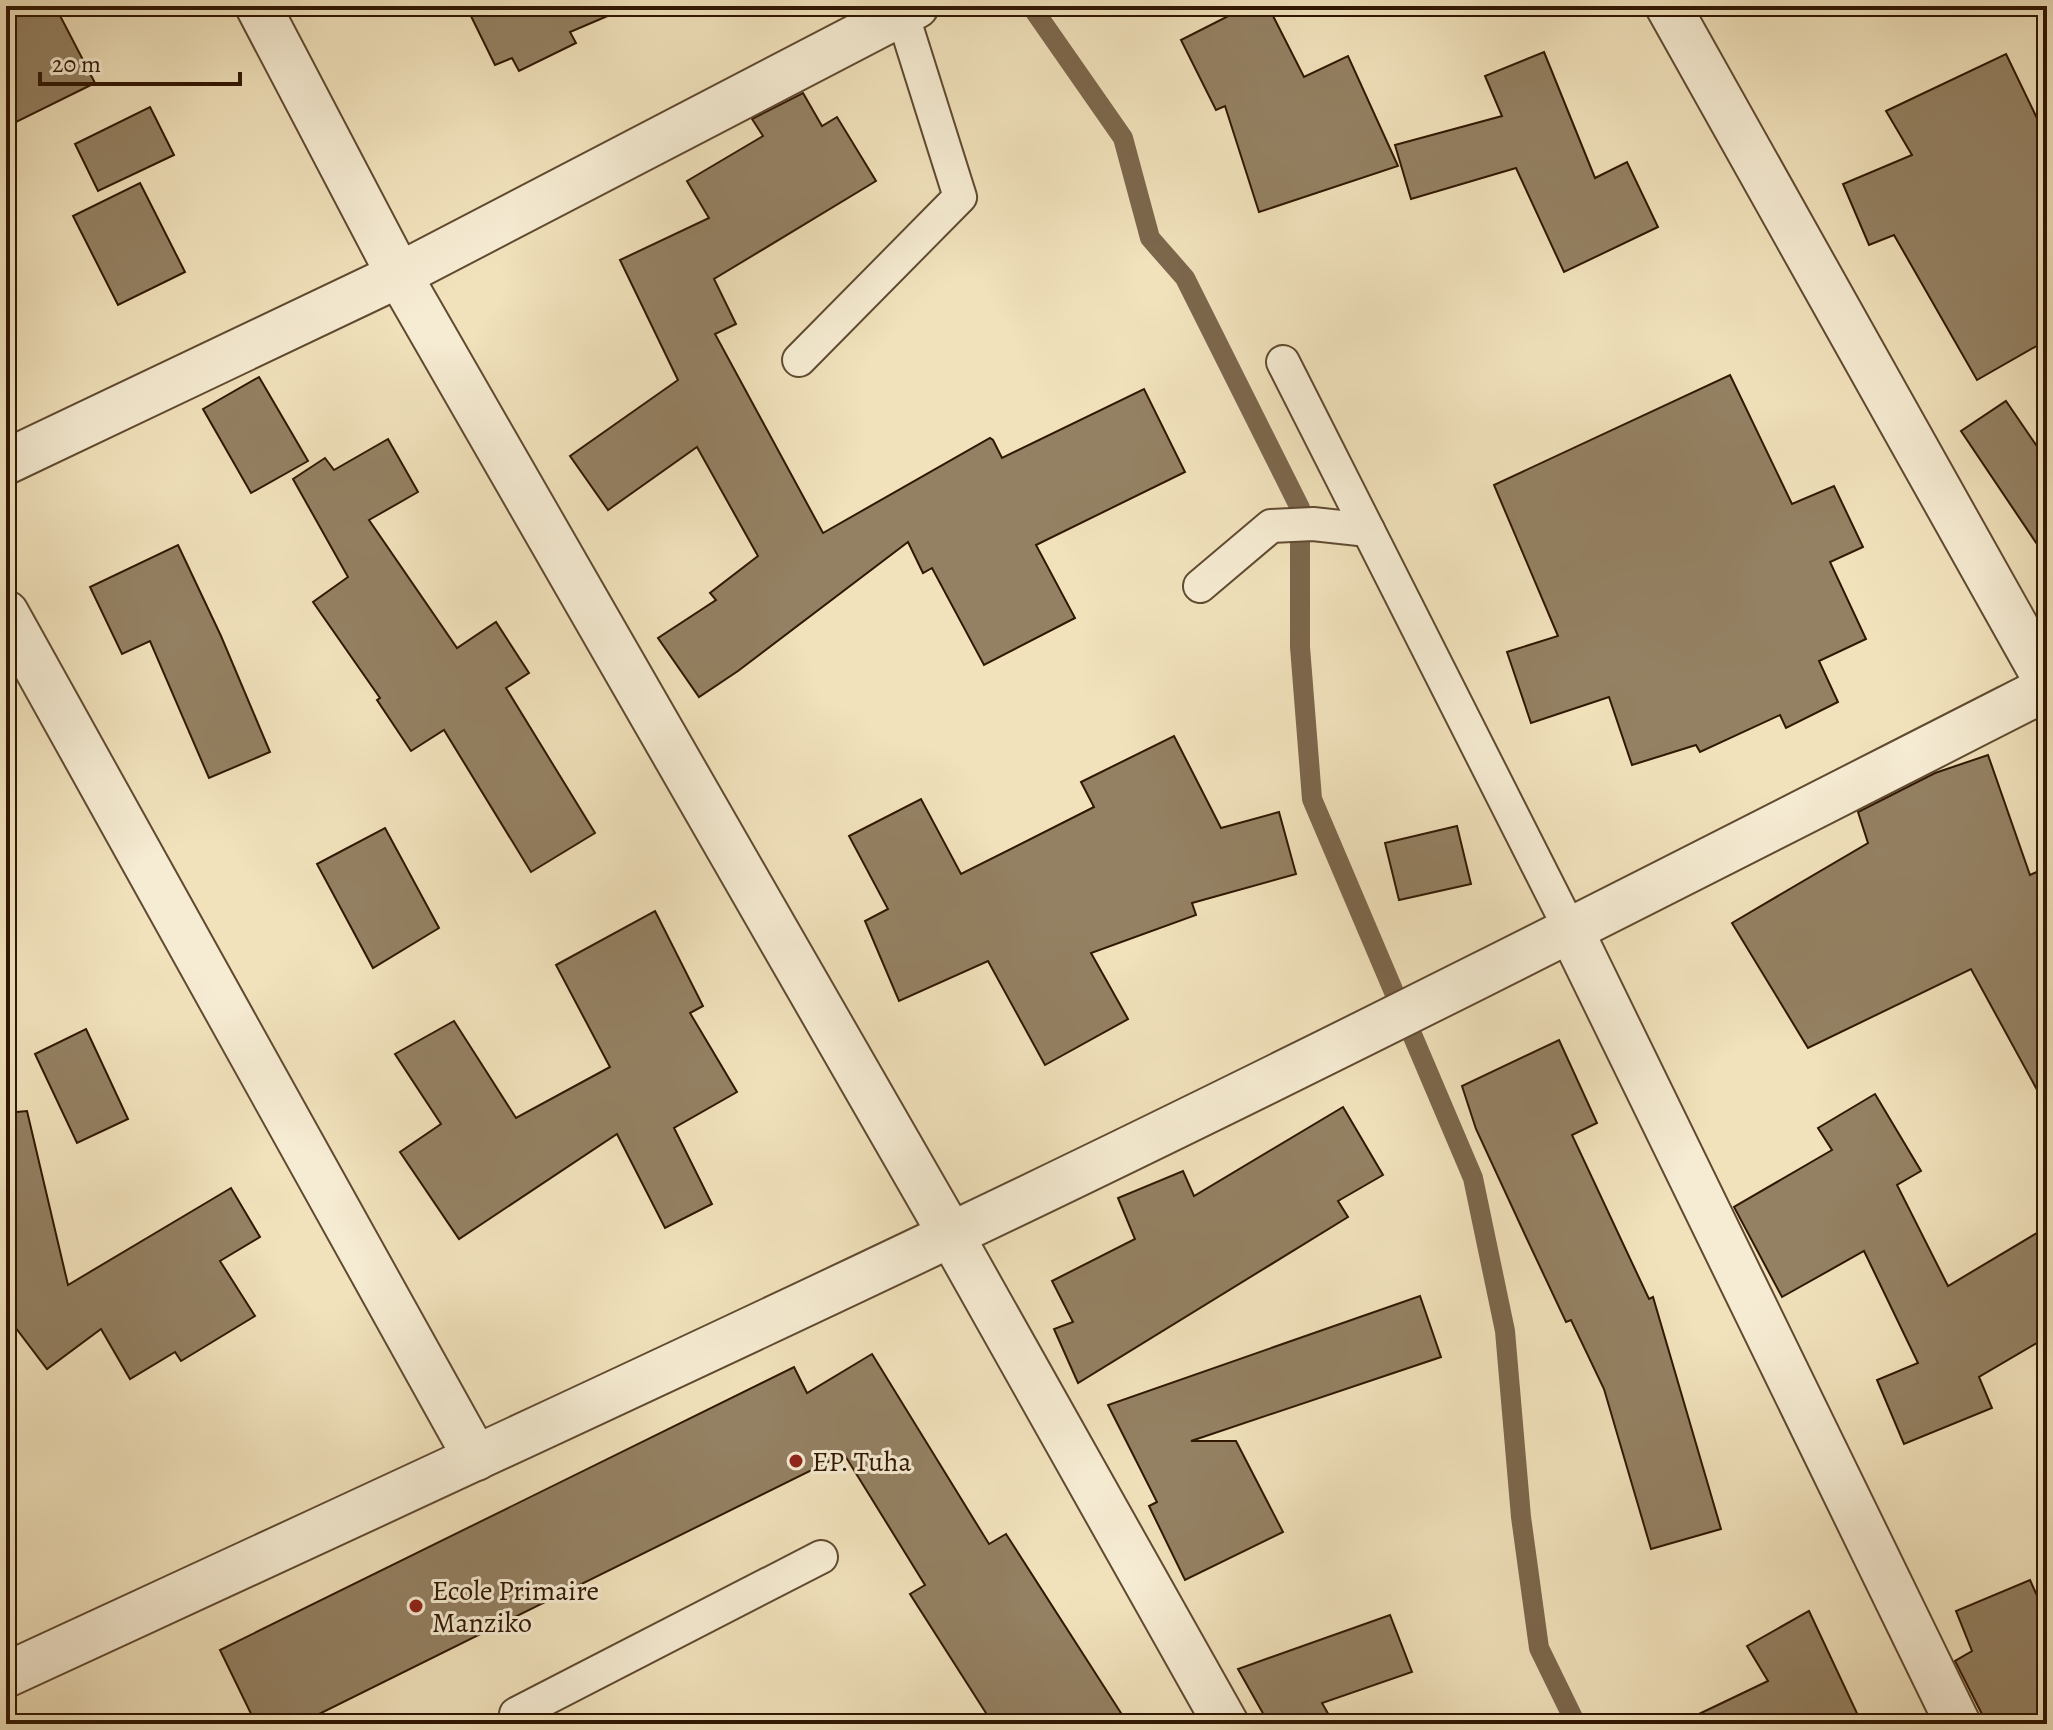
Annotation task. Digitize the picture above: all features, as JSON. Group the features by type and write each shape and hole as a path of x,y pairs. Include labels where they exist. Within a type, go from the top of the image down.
{"street":[{"path":"258,6 399,275 951,1235 1226,1724"},
{"path":"6,1675 951,1235 1571,931 2047,685 1668,6"},
{"path":"6,462 399,275 909,10"},
{"path":"6,613 476,1458"},
{"path":"1571,931 1958,1724"}],"lane":[{"path":"799,360 960,197 909,10"},
{"path":"1283,362 1571,931"},
{"path":"1200,586 1271,526 1313,524 1368,530"},
{"path":"521,1724 516,1714 821,1557"}],"building":[{"path":"6,6 55,6 95,83 6,127"},
{"path":"466,6 631,6 570,32 576,43 519,71 512,58 495,65"},
{"path":"1248,6 1268,6 1304,77 1348,56 1398,166 1259,212 1225,106 1216,110 1181,40"},
{"path":"1544,52 1595,178 1627,162 1658,227 1564,272 1516,168 1411,199 1395,145 1502,116 1485,76"},
{"path":"2006,54 2047,139 2047,340 1977,380 1894,235 1869,245 1843,184 1912,155 1886,111"},
{"path":"803,93 822,126 837,117 876,181 714,279 736,324 715,334 823,533 990,438 1002,458 1144,389 1185,472 1036,545 1075,618 984,665 932,568 923,573 908,542 699,697 658,638 716,600 710,593 758,556 697,447 608,510 570,456 678,380 620,260 709,218 687,181 763,136 752,119"},
{"path":"150,107 174,155 98,191 75,144"},
{"path":"140,183 185,272 118,305 73,216"},
{"path":"1730,375 1792,504 1834,486 1863,547 1830,562 1866,639 1819,661 1838,702 1786,728 1780,715 1700,752 1696,745 1632,765 1609,697 1531,723 1507,652 1558,636 1494,485"},
{"path":"259,377 308,461 251,493 203,409"},
{"path":"2006,401 2047,461 2047,559 1961,431"},
{"path":"388,439 418,492 369,520 457,648 496,622 529,673 506,688 595,833 531,872 444,730 411,751 377,700 380,698 313,602 348,577 293,479 325,458 334,470"},
{"path":"178,545 270,752 209,778 150,641 122,654 90,587"},
{"path":"1174,736 1221,828 1279,812 1296,874 1192,903 1196,915 1091,953 1128,1019 1045,1065 988,961 899,1001 865,921 888,909 849,836 921,799 961,874 1094,807 1081,782"},
{"path":"1988,755 2030,875 2047,867 2047,1108 1971,969 1808,1048 1732,923 1868,843 1858,812 1935,773"},
{"path":"1457,826 1471,884 1399,900 1385,843"},
{"path":"385,828 439,928 373,968 317,864"},
{"path":"655,911 703,1006 690,1013 737,1092 674,1128 712,1204 665,1228 617,1134 459,1239 400,1152 441,1124 395,1054 454,1021 516,1118 610,1067 556,965"},
{"path":"86,1029 128,1119 77,1143 35,1054"},
{"path":"1559,1040 1597,1123 1572,1135 1649,1299 1653,1297 1721,1529 1651,1549 1604,1389 1571,1320 1566,1322 1526,1237 1476,1129 1462,1086"},
{"path":"1875,1094 1921,1171 1897,1185 1948,1286 2047,1227 2047,1337 1979,1377 1992,1408 1904,1444 1877,1380 1918,1363 1864,1251 1782,1297 1734,1207 1832,1150 1818,1128"},
{"path":"1343,1107 1383,1175 1338,1201 1348,1217 1078,1383 1054,1329 1073,1322 1052,1281 1135,1239 1118,1198 1183,1171 1194,1196"},
{"path":"27,1111 68,1285 231,1188 260,1237 220,1261 255,1316 181,1361 175,1352 130,1379 101,1329 47,1369 6,1315 6,1113"},
{"path":"1420,1296 1441,1357 1191,1441 1236,1441 1283,1532 1185,1580 1149,1506 1157,1502 1108,1405"},
{"path":"872,1354 989,1544 1006,1534 1128,1724 993,1724 910,1594 925,1585 844,1454 299,1724 256,1724 220,1650 794,1367 807,1393"},
{"path":"2030,1580 2047,1618 2047,1714 2028,1724 1987,1724 1955,1661 1972,1651 1956,1611"},
{"path":"1809,1611 1862,1724 1678,1724 1768,1681 1747,1646"},
{"path":"1390,1615 1412,1672 1322,1703 1334,1724 1269,1724 1238,1669"}],"waterway":[{"path":"1031,6 1123,138 1150,238 1185,278 1300,508 1300,647 1312,799 1473,1178 1505,1331 1521,1517 1539,1648 1576,1724"}],"place":[{"name":"EP. Tuha","path":"796,1461"},
{"name":"Ecole Primaire Manziko","path":"416,1606"}]}
